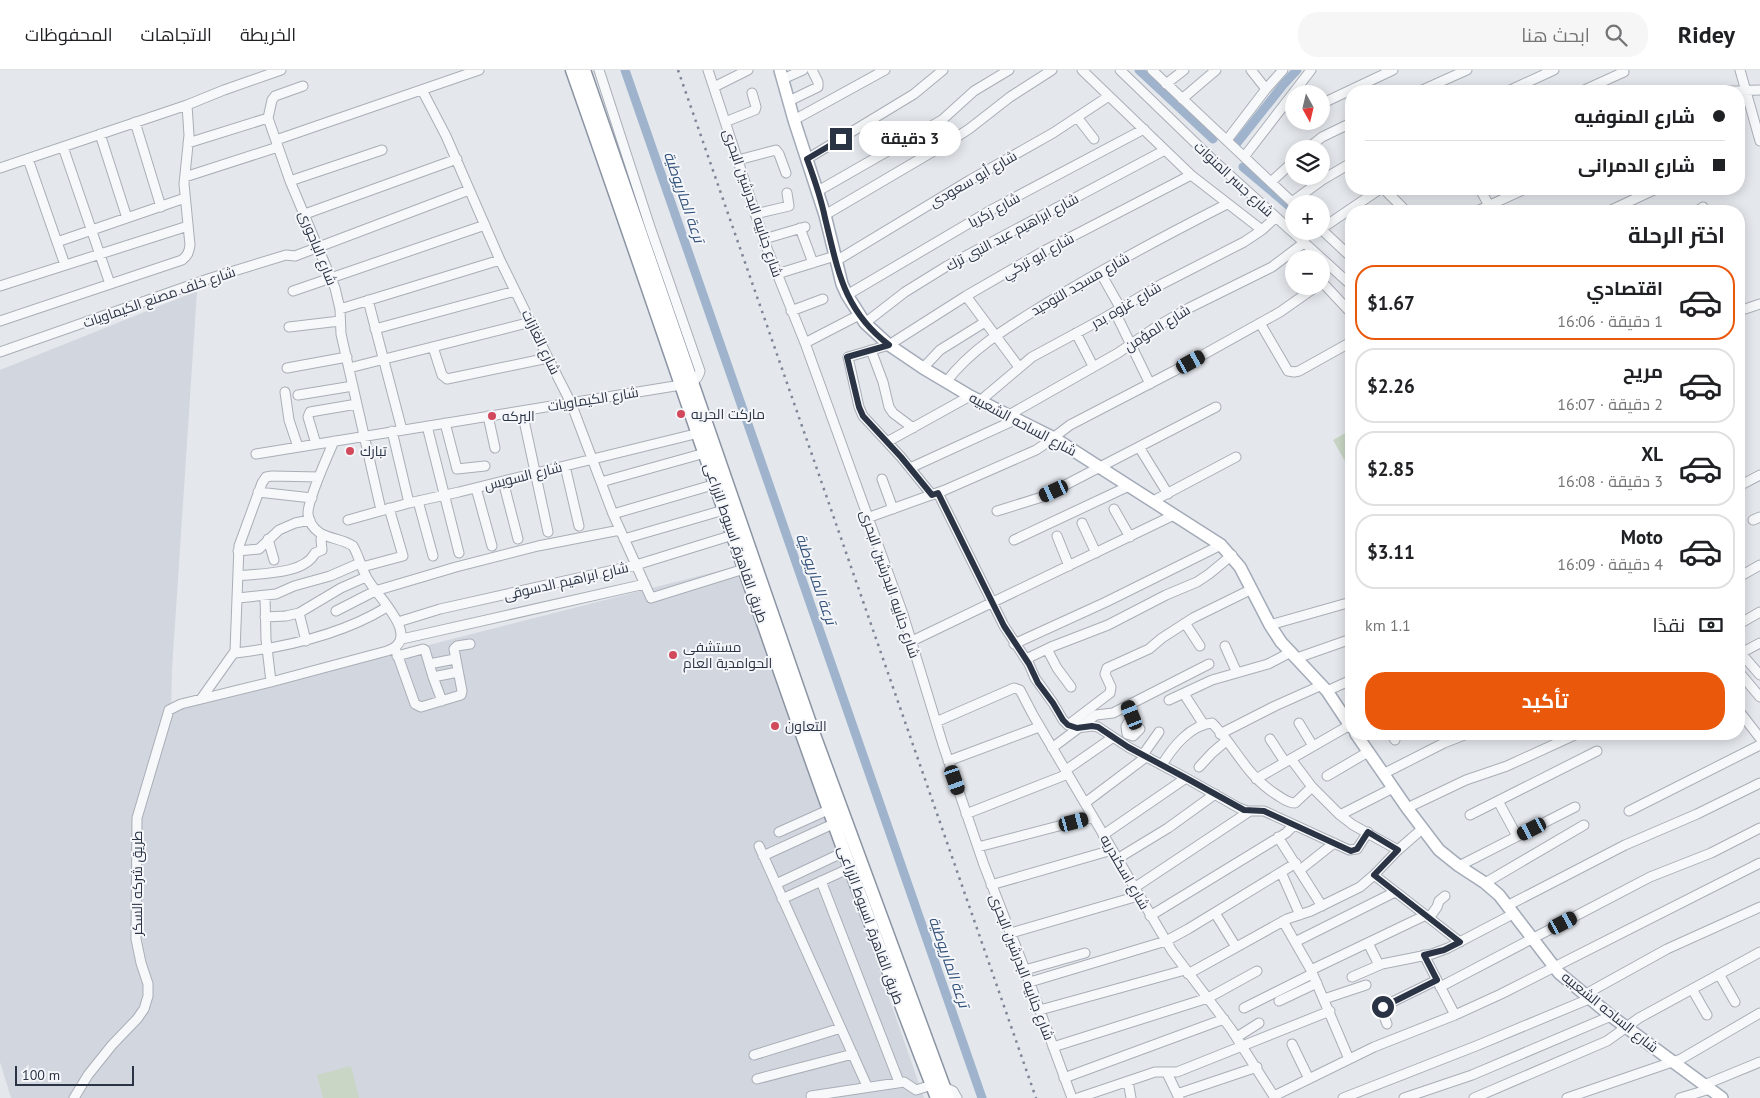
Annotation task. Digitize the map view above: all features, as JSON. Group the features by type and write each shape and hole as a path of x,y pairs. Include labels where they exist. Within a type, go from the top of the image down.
{"highway":[{"name":"طريق القاهرة, اسيوط الزراعى","path":"572,70 813,732 940,1092"},
{"name":"طريق القاهرة, اسيوط الزراعى","path":"584,70 687,384 699,433 744,569 828,810 940,1092"}],"main road":[{"name":"شارع الساحه الشعبيه","path":"782,74 794,120 818,191 835,258 847,295 862,319 889,345 923,368 975,398 1054,438 1221,545 1240,566 1270,625 1281,642 1325,688 1345,718"},
{"name":"شارع الساحه الشعبيه","path":"1360,740 1422,829 1441,852 1499,895 1554,968 1611,1016 1722,1098"}],"street":[{"path":"185,177 479,70"},
{"path":"599,70 650,227 700,370 698,376 687,384"},
{"name":"شارع جنابيه البدرشين البحرى","path":"708,70 755,214 912,641 948,761 991,885 1030,982 1072,1098"},
{"path":"714,87 748,70"},
{"path":"782,74 803,70"},
{"path":"789,101 817,88 818,82 812,70"},
{"path":"794,120 885,70"},
{"path":"807,159 908,98 943,70"},
{"path":"818,191 942,120 974,91 1009,70"},
{"path":"825,215 956,137 1001,103 1052,70"},
{"path":"1082,70 1191,175 1262,230"},
{"name":"شارع جسر المنوات","path":"1120,70 1212,159 1345,279"},
{"path":"1166,84 1184,70"},
{"path":"1182,99 1216,70"},
{"path":"1251,70 1266,89"},
{"path":"1226,140 1266,89 1284,70"},
{"path":"1301,85 1312,70"},
{"path":"1361,85 1393,70"},
{"path":"1433,85 1467,70"},
{"path":"1521,85 1554,70"},
{"path":"1740,70 1743,85"},
{"path":"0,168 187,105 277,71"},
{"name":"شارع جسر المنوات","path":"1156,71 1166,84 1285,196"},
{"path":"1595,85 1624,72"},
{"path":"188,143 268,118 272,100 275,96 303,86"},
{"name":"شارع الغازات","path":"422,90 457,159 500,260 571,403 613,514 651,598 744,569"},
{"path":"1745,90 1760,90"},
{"path":"725,122 755,110 756,106 752,93"},
{"path":"1330,100 1345,93"},
{"path":"1745,93 1760,141"},
{"name":"شارع أبو سعودى","path":"777,274 835,258 1078,117 1109,96"},
{"path":"0,321 182,260 189,252 185,198 188,143 187,105"},
{"path":"1244,157 1285,106"},
{"path":"1078,117 1094,139"},
{"name":"شارع الباجورى","path":"268,118 290,181 331,278 340,309 341,334 363,436 385,509 403,556 361,565"},
{"path":"135,122 161,207"},
{"path":"1318,140 1345,126"},
{"name":"شارع زكريا","path":"847,295 993,210 1144,130"},
{"path":"100,134 126,218"},
{"path":"63,147 110,284"},
{"path":"290,181 382,150"},
{"path":"738,160 776,150 780,154 786,173"},
{"name":"شارع ابراهيم عبد النبى ترك","path":"804,343 862,319 940,270 1166,150"},
{"path":"28,159 65,265"},
{"path":"305,214 457,159"},
{"path":"1303,195 1328,176 1345,166"},
{"path":"1270,182 1285,168"},
{"name":"شارع ابو تركي","path":"887,442 869,424 860,411 847,358 849,356 889,345 966,296 1042,252 1191,175"},
{"name":"شارع خلف مصنع الكيماويات","path":"0,352 211,278 286,255 295,256 319,248 469,190"},
{"path":"755,214 789,206 787,193"},
{"path":"1356,205 1371,195"},
{"path":"1390,195 1400,205"},
{"path":"1495,205 1508,195"},
{"path":"1622,205 1643,195"},
{"path":"57,242 185,198"},
{"name":"شارع مسجد التوحيد","path":"946,382 968,357 995,336 1100,272 1227,204"},
{"path":"1330,223 1345,213"},
{"name":"شارع غزوه بدر","path":"887,442 975,398 1032,357 1162,284 1244,242 1262,230 1276,217"},
{"path":"293,291 485,225"},
{"path":"0,286 188,226"},
{"path":"764,239 803,228 813,263"},
{"path":"1330,237 1345,251"},
{"name":"شارع المؤمن","path":"910,468 1013,417 1189,308 1272,267 1305,242"},
{"path":"340,309 500,260"},
{"path":"1330,275 1335,270"},
{"path":"1100,272 1150,384"},
{"path":"1330,290 1345,306"},
{"path":"375,329 515,291"},
{"path":"867,518 935,494 1026,454 1054,438 1070,425 1150,384 1260,323 1305,295"},
{"path":"966,296 1019,367"},
{"path":"791,310 823,299"},
{"path":"368,300 402,430"},
{"path":"1745,310 1760,304"},
{"path":"289,327 340,321"},
{"path":"349,368 530,322"},
{"path":"923,368 940,350 985,322"},
{"path":"1260,323 1288,371 1291,372 1299,371 1345,345"},
{"path":"1076,333 1093,366"},
{"path":"433,347 442,376 447,379 548,358"},
{"path":"871,350 883,382 889,407 893,413 913,428"},
{"path":"288,368 347,357"},
{"name":"شارع الكيماويات","path":"256,454 687,384"},
{"path":"298,395 353,386"},
{"path":"285,392 289,420 298,447"},
{"path":"316,444 308,417 310,412 356,404"},
{"path":"997,511 1042,497 1216,407"},
{"path":"522,410 548,532"},
{"path":"488,416 495,448"},
{"path":"445,423 456,469 484,466"},
{"path":"427,426 459,552"},
{"path":"392,431 413,502 433,556"},
{"name":"شارع السويس","path":"348,520 413,502 445,496 699,433"},
{"path":"334,441 312,498 308,512 310,520 315,529 324,535 353,546 366,577 398,622 402,639 396,652 415,704 418,706 461,695 462,691 454,648 470,644"},
{"path":"887,442 935,494 1014,644 1026,660 1038,683 1068,725 1077,728 1095,726 1112,738 1239,808 1250,812 1264,811 1349,850 1356,850 1368,832"},
{"path":"1140,447 1168,494"},
{"path":"601,482 706,454"},
{"path":"1153,502 1236,457"},
{"path":"565,466 579,526"},
{"path":"1745,483 1760,475"},
{"path":"201,699 235,653 238,551 240,539 262,482 266,477 319,477"},
{"path":"882,479 892,509"},
{"path":"503,481 518,539"},
{"path":"613,514 716,484"},
{"path":"1014,540 1129,486"},
{"path":"476,488 492,546"},
{"path":"258,492 312,498"},
{"path":"336,611 375,591 496,556 622,535 724,510"},
{"path":"1114,510 1130,537"},
{"path":"912,641 1174,515"},
{"path":"238,551 256,550 286,527 310,520"},
{"path":"1082,523 1096,553"},
{"path":"238,576 299,567 311,559 315,553 322,550 321,539 324,535"},
{"name":"شارع ابراهيم الدسوقى","path":"398,622 440,609 636,565 733,535"},
{"path":"1057,536 1069,566"},
{"path":"268,539 274,560"},
{"path":"1014,644 1106,602 1221,545"},
{"path":"1026,660 1047,649 1108,625 1166,595 1190,585 1210,574 1232,555"},
{"path":"238,598 276,594 294,586 323,579 361,565"},
{"path":"1745,574 1760,565"},
{"path":"265,617 299,613 341,588 366,577"},
{"path":"402,639 645,584"},
{"path":"1068,725 1110,693 1111,687 1105,674 1107,668 1149,649 1184,624 1214,606 1252,588"},
{"path":"265,596 266,649 271,682"},
{"path":"1270,625 1345,604"},
{"path":"235,653 306,641 358,623 387,607"},
{"path":"1745,621 1760,612"},
{"path":"299,613 306,641"},
{"path":"1184,624 1200,646"},
{"path":"1169,700 1212,680 1345,641"},
{"path":"1745,650 1760,643"},
{"path":"1224,646 1237,673"},
{"path":"201,699 396,652 424,649 442,701"},
{"path":"1047,649 1056,668 1071,688"},
{"path":"1745,658 1760,675"},
{"path":"429,664 455,659"},
{"path":"1052,748 1098,714 1110,714 1209,664"},
{"path":"432,676 458,672"},
{"path":"1745,679 1760,697"},
{"path":"1199,767 1223,738 1275,706 1345,682"},
{"name":"شارع اسكندريه","path":"936,722 1016,688 1022,692 1039,727 1150,916 1186,972 1244,1047 1275,1097"},
{"path":"1184,694 1204,725"},
{"name":"طريق شركه السكر","path":"74,1098 88,1075 106,1052 138,1019 144,1009 148,996 148,984 136,939 137,818 167,714 172,707 201,699"},
{"path":"1128,705 1132,716 1126,726 1127,734 1133,736 1140,729"},
{"path":"1745,719 1760,738"},
{"path":"1162,765 1184,738 1204,725 1212,723 1256,779 1278,796 1292,803 1296,802 1312,786"},
{"path":"1299,723 1313,746"},
{"path":"948,761 1039,727"},
{"path":"1256,779 1313,746 1345,731"},
{"path":"1085,803 1144,756 1159,732"},
{"path":"966,814 1067,772 1112,738"},
{"path":"1270,739 1288,761 1340,815 1398,850"},
{"path":"1383,774 1432,748 1452,740"},
{"path":"1407,808 1466,780 1507,766 1564,740"},
{"path":"1629,811 1760,745"},
{"path":"1470,815 1597,751"},
{"path":"1327,776 1368,752"},
{"path":"1103,835 1186,778"},
{"path":"1352,977 1379,965 1444,950 1625,845 1697,814 1760,783"},
{"path":"1340,815 1393,788"},
{"path":"1117,859 1168,828 1215,794"},
{"path":"1498,800 1518,836"},
{"path":"1459,866 1576,807"},
{"path":"779,832 828,810"},
{"path":"1011,933 1136,892 1250,812"},
{"path":"978,847 1093,817"},
{"path":"763,856 834,824"},
{"path":"1150,916 1291,829 1294,825"},
{"path":"1485,883 1584,825"},
{"path":"1387,1024 1382,1011 1384,1006 1439,983 1532,939 1650,877 1723,847 1760,828"},
{"path":"1040,1010 1186,972 1282,921 1322,906 1355,889 1374,875 1422,829"},
{"path":"1278,837 1322,906"},
{"path":"1030,982 1166,941 1282,872 1298,867 1334,843"},
{"path":"759,846 867,1086"},
{"path":"991,885 1112,850"},
{"path":"776,884 844,852"},
{"path":"1275,1097 1349,1059 1455,1015 1554,968 1760,863"},
{"path":"782,899 850,868"},
{"path":"1282,872 1300,915"},
{"path":"1374,875 1460,942"},
{"path":"821,881 898,1082"},
{"path":"1295,942 1395,892"},
{"path":"1244,1008 1368,943 1427,917 1438,906 1438,901 1445,896"},
{"path":"1343,1098 1476,1046 1587,997 1667,949 1760,907"},
{"path":"1215,913 1236,947"},
{"path":"1282,921 1312,972 1349,1059"},
{"path":"1368,943 1379,965"},
{"path":"1025,970 1085,952"},
{"path":"1424,955 1455,1015"},
{"path":"1474,1098 1607,1041 1639,1018 1719,974 1759,955"},
{"path":"1053,1047 1208,998 1256,971"},
{"path":"1719,974 1735,1002"},
{"path":"1280,1002 1317,983"},
{"path":"1324,999 1366,985"},
{"path":"1692,989 1707,1015"},
{"path":"1078,1098 1155,1072 1176,1072 1244,1047 1330,1011"},
{"path":"1567,1098 1686,1057 1715,1038 1760,1013"},
{"path":"1404,1098 1472,1075 1611,1016"},
{"path":"1064,1078 1224,1019"},
{"path":"1237,1037 1260,1022"},
{"path":"754,1055 841,1028"},
{"path":"1292,1044 1309,1079"},
{"path":"757,1079 853,1054"},
{"path":"1680,1098 1760,1062"},
{"path":"1167,1073 1178,1096 1257,1067"},
{"path":"1128,1081 1131,1098"},
{"path":"811,1096 867,1086 906,1082 916,1090 940,1092 953,1090 957,1098"}],"shaded area":[{"path":"197,291 172,670 171,711 738,566 924,1098 11,1098 0,1062 0,370"}],"green space":[{"path":"1345,433 1345,461 1333,440"},
{"path":"351,1066 359,1098 323,1098 317,1075"}],"waterway":[{"name":"ترعة الماريوطية","path":"625,70 982,1098"},
{"path":"1139,70 1213,139"},
{"path":"1237,143 1297,70"},
{"path":"1243,167 1285,202"}],"railway":[{"path":"678,70 1036,1098"}],"place":[{"name":"ماركت الحريه","path":"681,414"},
{"name":"البركه","path":"492,416"},
{"name":"تبارك","path":"350,451"},
{"name":"مستشفى الحوامدية العام","path":"673,655"},
{"name":"التعاون","path":"775,726"}],"route":[{"path":"841,139 807,159 825,215 842,284 865,323 889,345 847,357 859,407 863,416 901,457 932,495 938,493 1004,626 1029,664 1038,683 1068,725 1082,729 1092,726 1098,727 1142,756 1247,812 1264,811 1351,851 1357,849 1368,832 1398,850 1374,875 1460,942 1444,950 1424,955 1437,980 1383,1007"}]}
